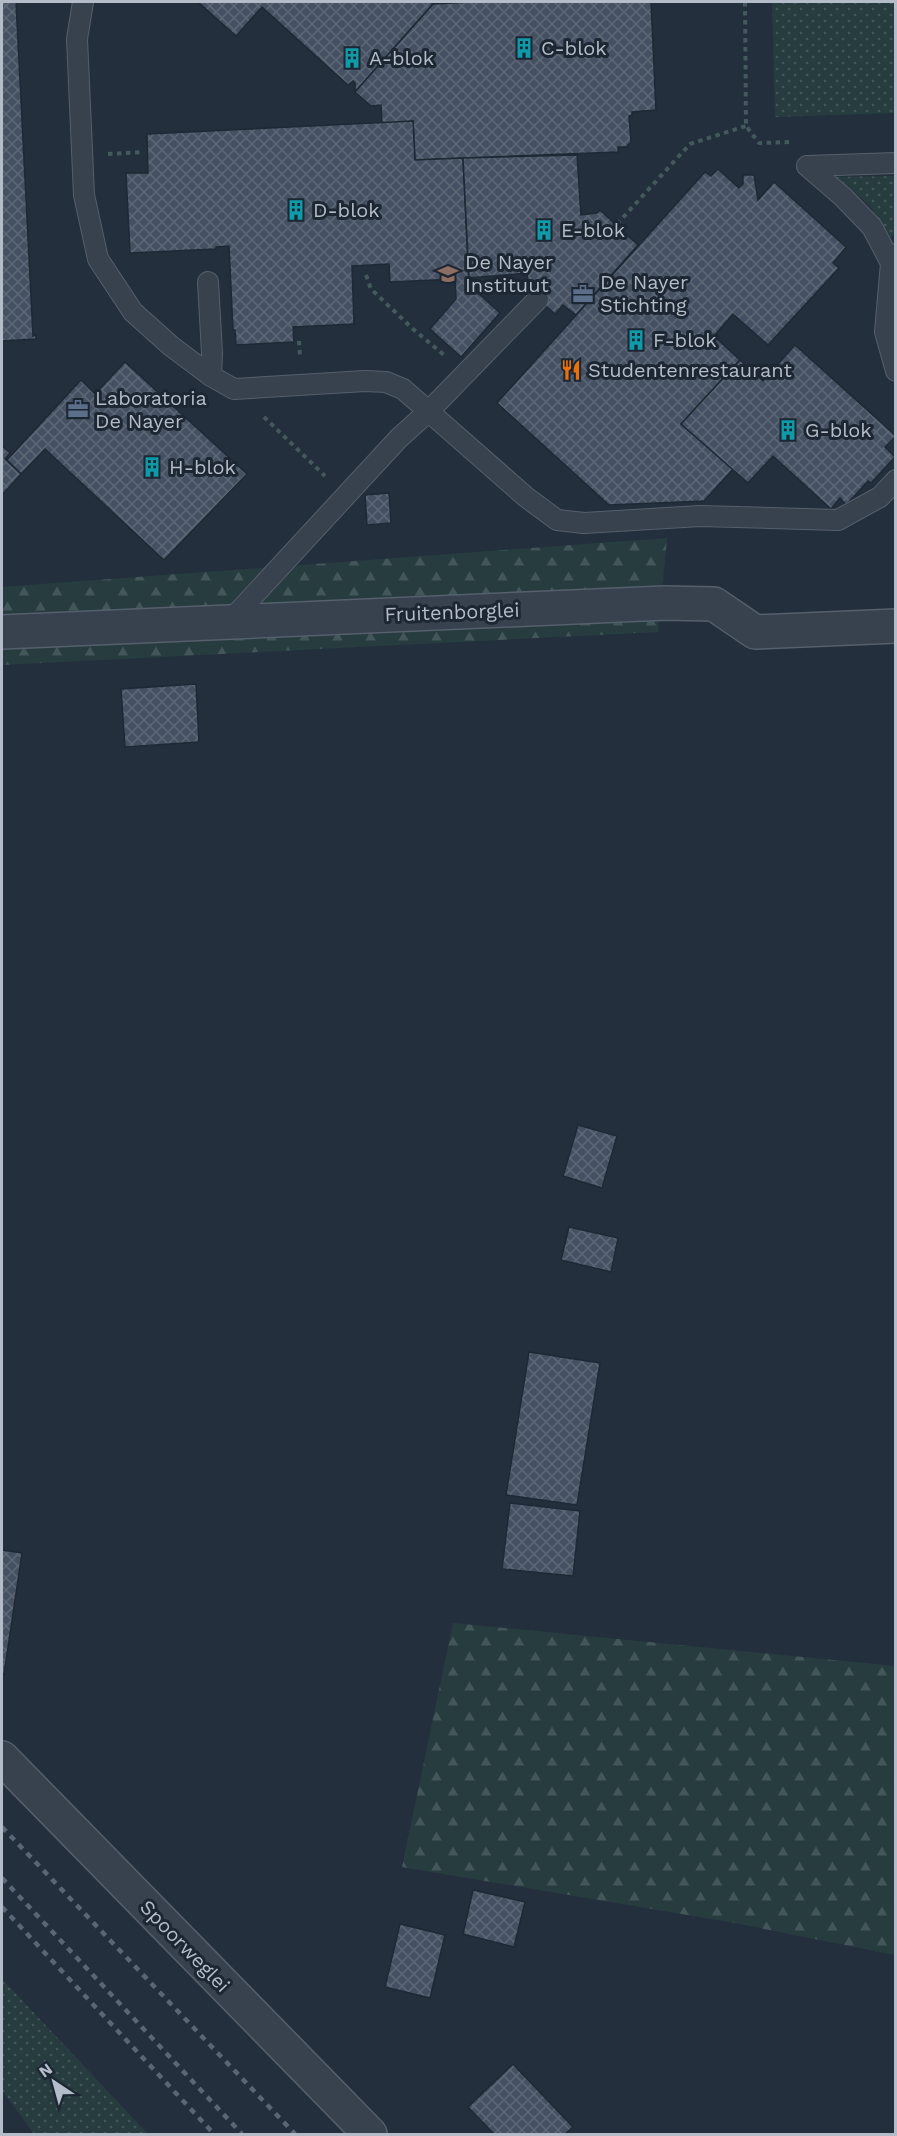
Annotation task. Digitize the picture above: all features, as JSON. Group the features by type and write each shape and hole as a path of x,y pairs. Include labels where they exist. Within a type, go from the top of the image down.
{"street":[{"name":"Fruitenborglei","path":"2,632 665,603 714,604 755,632 896,626"},
{"name":"Spoorweglei","path":"2,1758 370,2134"}],"lane":[{"path":"82,2 77,39 84,195 98,259 134,312 171,346 234,390 344,382 386,382 403,389 526,497 556,520 584,523 700,516 838,520 880,496 896,480"},
{"path":"896,163 807,166 843,197 872,227 893,259 885,332 896,371"},
{"path":"208,282 211,376"},
{"path":"230,621 399,438 429,411 538,299"}],"path":[{"path":"745,2 746,126 759,143 793,142"},
{"path":"618,224 690,144 746,126"},
{"path":"84,156 144,152"},
{"path":"366,275 371,289 413,329 465,373"},
{"path":"234,390 345,495"}],"green space":[{"path":"772,2 895,2 895,113 775,117"},
{"path":"895,176 895,230 891,238 869,205 836,177"},
{"path":"667,538 658,632 2,665 2,587"},
{"path":"453,1623 895,1666 895,1955 735,1923 402,1867"},
{"path":"2,1979 148,2134 34,2134 2,2090"}],"building":[{"path":"2,2 16,2 33,336 36,335 36,339 2,341"},
{"name":"A-blok","path":"198,2 430,2 433,4 355,92 353,81 348,85 262,7 236,36"},
{"name":"C-blok","path":"651,2 656,110 632,112 629,116 631,142 626,147 618,147 618,152 415,160 413,121 382,124 381,105 371,106 355,92 433,4"},
{"name":"D-blok","path":"413,121 415,160 463,158 469,285 500,313 461,357 430,329 456,299 455,279 390,282 389,264 352,266 354,324 293,327 294,342 236,345 235,330 233,330 229,246 216,247 216,249 130,253 126,173 148,173 147,134"},
{"name":"E-blok","path":"577,155 581,215 597,213 600,210 638,245 576,315 563,305 555,314 529,290 527,273 469,278 463,158"},
{"name":"F-blok","path":"718,169 739,188 743,184 743,175 754,175 758,200 774,182 846,247 833,263 839,268 768,345 733,314 714,336 740,360 681,424 733,469 704,501 609,505 497,403 705,172 711,176"},
{"name":"G-blok","path":"795,345 896,436 885,447 895,457 846,505 840,498 831,509 773,456 748,483 681,424 740,360 763,381"},
{"name":"H-blok","path":"125,362 247,474 164,560 45,449 21,474 7,460 81,380 95,394"},
{"path":"2,446 10,453 5,459 21,474 2,495"},
{"path":"389,493 391,523 367,525 365,495"},
{"path":"196,684 199,742 125,747 121,689"},
{"path":"578,1125 617,1136 602,1188 563,1176"},
{"path":"569,1227 618,1238 611,1272 561,1260"},
{"path":"529,1352 600,1363 577,1505 506,1495"},
{"path":"510,1503 580,1511 573,1576 502,1569"},
{"path":"2,1550 22,1553 4,1674 2,1674"},
{"path":"473,1890 525,1902 514,1947 463,1934"},
{"path":"400,1924 445,1935 430,1998 385,1987"},
{"path":"513,2064 573,2127 565,2134 494,2134 468,2107"}],"railway":[{"path":"2,1827 295,2134"},
{"path":"2,1878 242,2134"},
{"path":"2,1907 214,2134"}],"place":[{"name":"C-blok","path":"524,48"},
{"name":"A-blok","path":"352,58"},
{"name":"D-blok","path":"296,210"},
{"name":"E-blok","path":"544,230"},
{"name":"De Nayer Instituut","path":"448,274"},
{"name":"De Nayer Stichting","path":"583,294"},
{"name":"F-blok","path":"636,340"},
{"name":"Studentenrestaurant","path":"571,370"},
{"name":"Laboratoria De Nayer","path":"78,409"},
{"name":"G-blok","path":"788,430"},
{"name":"H-blok","path":"152,467"}]}
